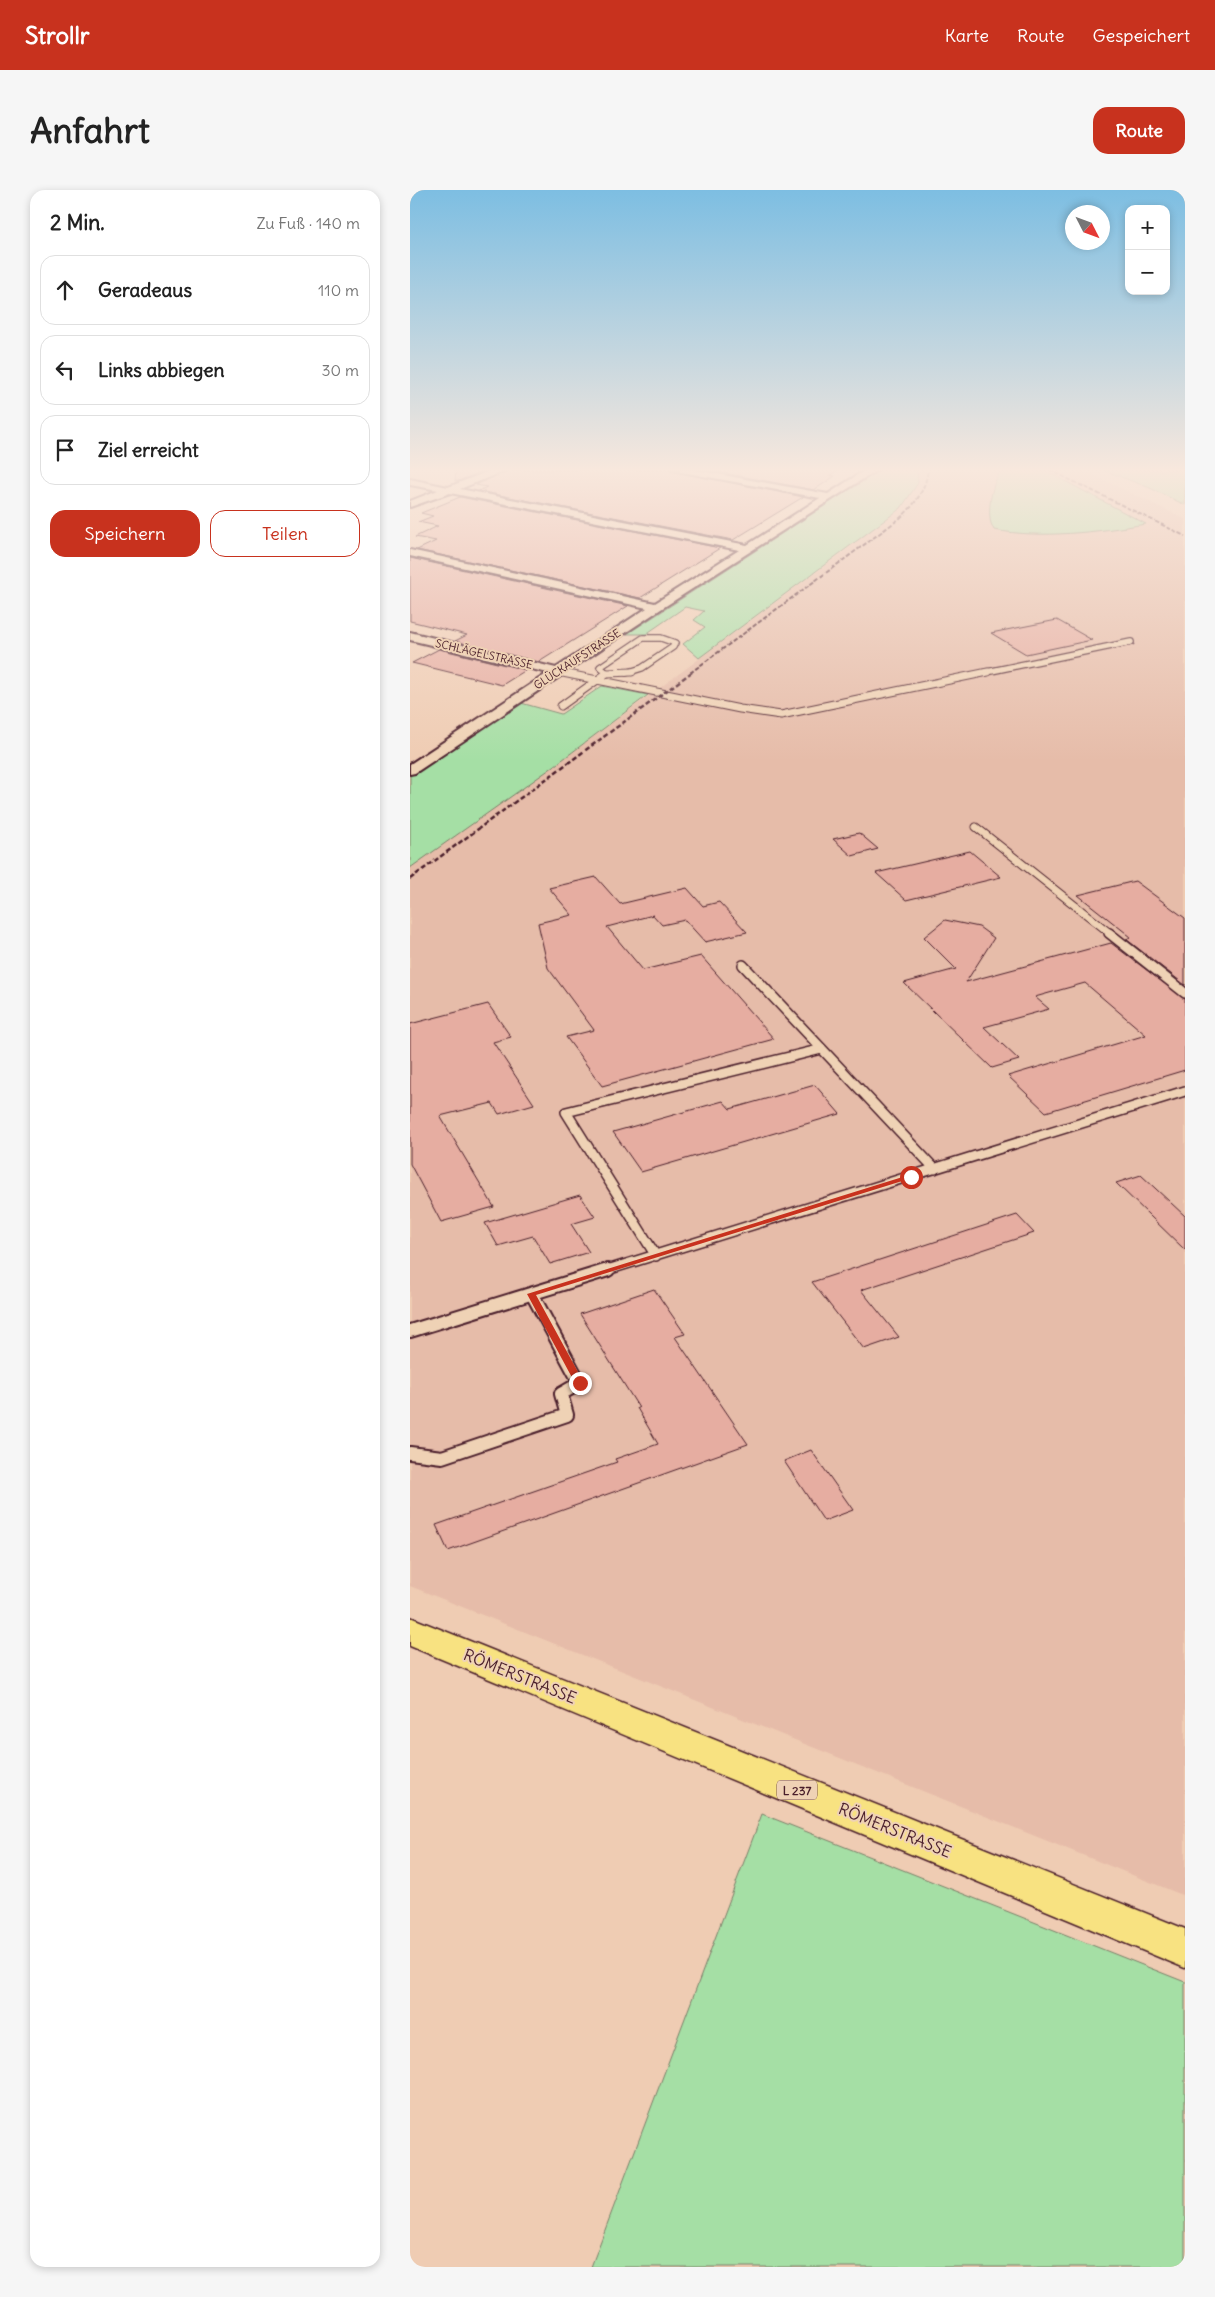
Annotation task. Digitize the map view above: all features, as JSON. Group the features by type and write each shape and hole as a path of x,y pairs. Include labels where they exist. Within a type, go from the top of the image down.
{"main road":[{"name":"RÖMERSTRASSE","path":"410,1631 1185,1948"}],"street":[{"path":"474,567 657,607"},
{"name":"GLÜCKAUFSTRASSE","path":"410,770 657,607 721,567"},
{"name":"SCHLÄGELSTRASSE","path":"410,636 558,672"}],"lane":[{"path":"562,706 607,673 620,675 635,673 675,644 661,638 643,638 600,667 607,673"},
{"path":"558,672 740,709 781,715 1131,642"},
{"path":"976,827 1185,993"},
{"path":"743,965 935,1169"},
{"path":"656,1256 566,1112 822,1049"},
{"path":"410,1332 1185,1091"},
{"path":"410,1453 442,1457 567,1414 561,1394 580,1383 532,1294"}],"shaded area":[{"path":"823,567 1185,567 1185,1896 410,1586 410,868 550,769"}],"green space":[{"path":"730,567 822,567 699,658 683,644 705,627 694,620 704,611 685,607 646,634 627,634"},
{"path":"602,686 648,695 550,769 410,868 410,775 521,703 561,714"},
{"path":"762,1814 1185,1982 1185,2267 591,2267"}],"building":[{"path":"410,567 451,567 628,606 539,662 455,641 467,635 410,621"},
{"path":"496,567 690,567 640,598"},
{"path":"1057,620 1092,640 1026,654 991,633"},
{"path":"439,649 526,670 502,685 412,663"},
{"path":"859,833 878,849 852,856 833,839"},
{"path":"970,851 1001,877 906,900 876,873"},
{"path":"596,877 620,904 687,888 703,906 719,902 747,932 705,942 685,920 662,925 653,915 607,927 643,970 701,956 774,1039 602,1086 566,1037 594,1030 548,968 538,923 572,915 549,888"},
{"path":"1135,881 1185,918 1185,985 1126,939 1131,937 1078,895"},
{"path":"945,920 979,927 994,938 966,982 1111,943 1185,999 1185,1070 1046,1112 1008,1076 1146,1035 1085,983 1035,997 1049,1009 984,1027 1019,1060 992,1068 904,983 956,969 924,937"},
{"path":"488,1004 511,1037 493,1042 534,1104 499,1114 492,1103 440,1116 494,1207 441,1222 410,1164 410,1024"},
{"path":"815,1085 840,1114 641,1172 613,1132 723,1101 730,1109"},
{"path":"1141,1175 1185,1216 1185,1250 1116,1183"},
{"path":"580,1195 595,1217 571,1224 589,1252 550,1264 533,1236 498,1246 485,1223"},
{"path":"1017,1215 1034,1233 861,1290 899,1337 864,1349 812,1282"},
{"path":"654,1289 685,1334 675,1337 748,1444 448,1551 436,1525 617,1462 615,1459 658,1444 637,1408 639,1408 580,1314"},
{"path":"811,1450 853,1510 824,1521 784,1461"}],"railway":[{"path":"690,673 834,567"},
{"path":"410,879 692,672"}],"route":[{"path":"580,1383 532,1294 911,1177"}]}
